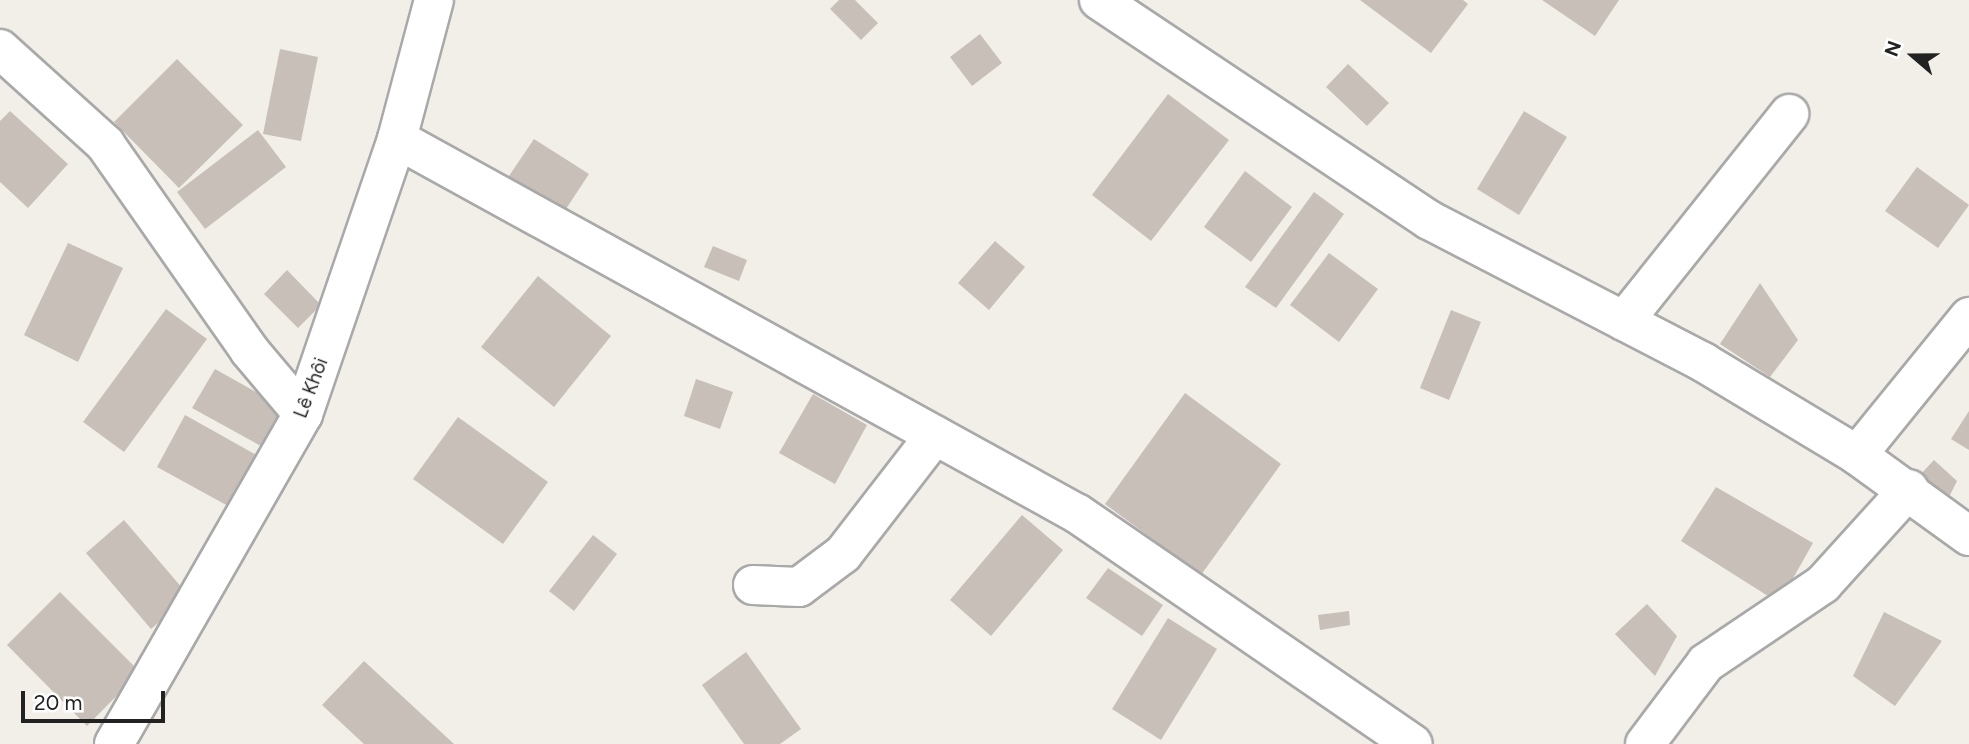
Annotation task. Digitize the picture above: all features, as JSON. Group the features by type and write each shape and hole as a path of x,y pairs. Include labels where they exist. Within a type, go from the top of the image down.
{"street":[{"name":"Lê Khôi","path":"114,744 303,414 397,139 434,0"},
{"path":"1099,0 1429,220 1703,362 1857,454 1909,489 1969,536"},
{"path":"0,49 105,144 249,350 303,414"},
{"path":"1624,321 1789,114"},
{"path":"397,139 1078,514 1413,744"},
{"path":"1857,454 1969,317"},
{"path":"753,585 799,587 843,554 935,435"},
{"path":"1645,744 1706,663 1823,584 1909,489"}],"building":[{"path":"839,0 855,0 878,23 861,40 830,9"},
{"path":"1360,0 1463,0 1468,4 1431,53"},
{"path":"1542,0 1619,0 1595,36"},
{"path":"980,34 1002,63 972,86 950,57"},
{"path":"280,49 318,57 301,141 263,134"},
{"path":"177,59 243,125 179,188 114,122"},
{"path":"1348,64 1389,103 1367,126 1326,87"},
{"path":"1168,94 1229,140 1151,241 1092,195"},
{"path":"10,111 68,164 28,208 0,182 0,121"},
{"path":"1524,111 1567,137 1519,215 1477,189"},
{"path":"258,130 286,167 205,229 177,192"},
{"path":"534,139 589,174 562,215 507,179"},
{"path":"1917,167 1969,205 1938,248 1885,211"},
{"path":"1245,171 1292,207 1251,262 1204,227"},
{"path":"1314,192 1344,214 1276,308 1245,287"},
{"path":"995,241 1025,267 989,310 958,283"},
{"path":"68,243 123,268 78,362 24,335"},
{"path":"713,246 747,260 739,281 704,267"},
{"path":"1329,253 1378,289 1339,342 1290,305"},
{"path":"287,270 321,305 298,328 264,294"},
{"path":"538,276 611,336 554,407 481,347"},
{"path":"1760,283 1798,340 1770,377 1720,344"},
{"path":"166,309 207,339 124,452 83,422"},
{"path":"1451,310 1481,322 1449,400 1420,388"},
{"path":"215,369 301,417 279,456 192,408"},
{"path":"696,379 733,392 720,429 684,416"},
{"path":"1185,393 1281,464 1201,575 1105,504"},
{"path":"813,394 867,425 835,484 779,453"},
{"path":"1969,411 1969,450 1951,439"},
{"path":"185,415 278,467 250,518 157,467"},
{"path":"458,417 548,482 503,544 413,479"},
{"path":"1934,460 1957,481 1946,503 1919,476"},
{"path":"1716,487 1813,543 1779,603 1681,541"},
{"path":"1022,515 1063,550 991,636 950,600"},
{"path":"124,520 189,596 151,629 86,553"},
{"path":"593,535 617,554 574,611 549,591"},
{"path":"1108,568 1163,605 1142,636 1086,598"},
{"path":"60,592 140,672 87,726 7,645"},
{"path":"1647,604 1677,636 1655,676 1615,634"},
{"path":"1349,611 1350,625 1320,630 1318,615"},
{"path":"1884,612 1942,641 1895,706 1853,676"},
{"path":"1168,618 1217,649 1161,740 1112,709"},
{"path":"746,652 801,729 780,744 744,744 702,685"},
{"path":"364,661 454,744 364,744 322,705"}]}
